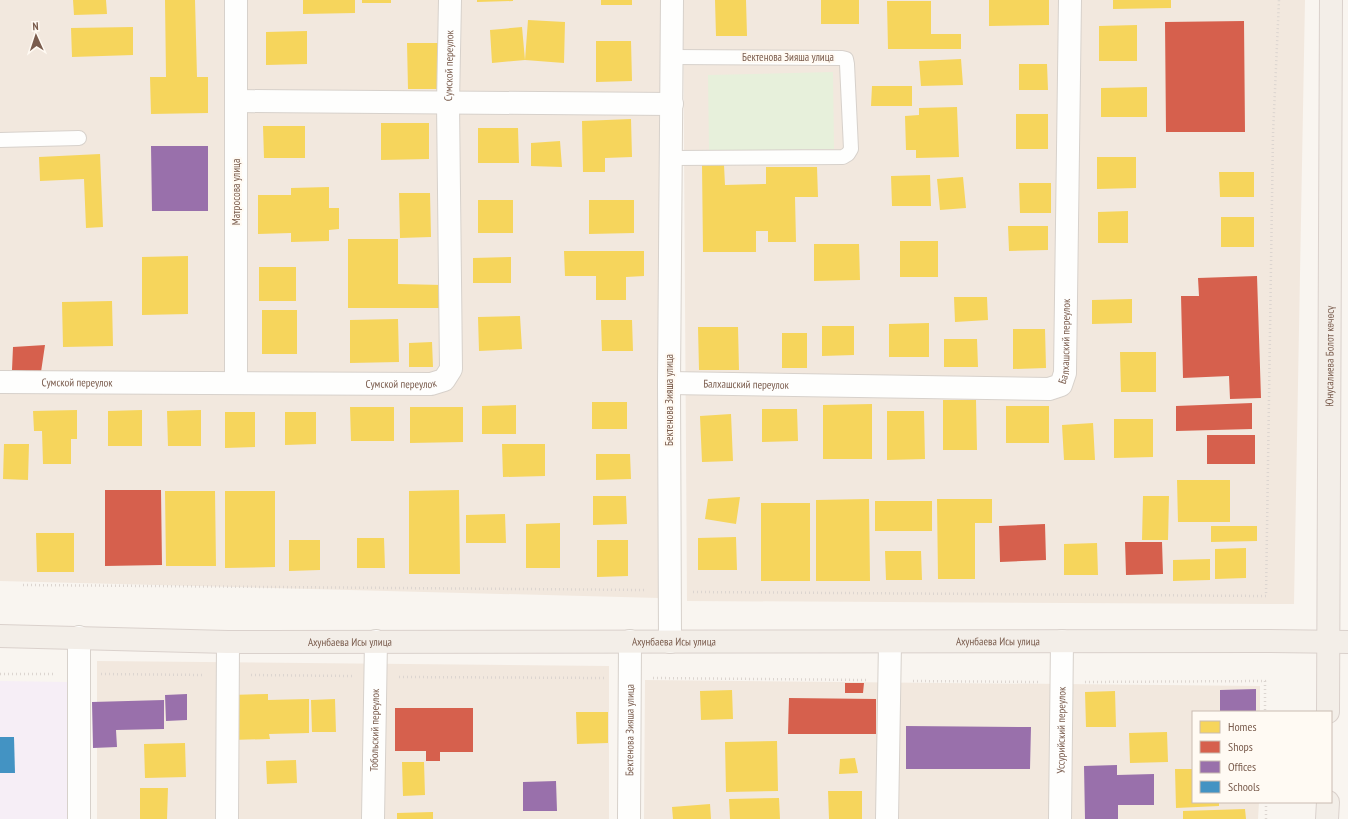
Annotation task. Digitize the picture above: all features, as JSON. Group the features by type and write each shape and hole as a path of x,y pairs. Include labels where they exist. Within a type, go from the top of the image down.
{"main road":[{"name":"Юнусалиева Болот көчөсү","path":"1328,711 1338,642 1331,0"},
{"name":"Ахунбаева Исы улица","path":"0,636 228,642 1338,642"},
{"path":"1328,803 1328,819"}],"street":[{"name":"Матросова улица","path":"236,0 236,383"},
{"name":"Сумской переулок","path":"0,382 431,384 444,380 451,369 448,103 450,0"},
{"name":"Бектенова Зияша улица","path":"670,642 669,383 672,158 672,0"},
{"name":"Балхашский переулок","path":"669,383 1049,390 1060,385 1065,373 1070,0"},
{"path":"236,101 672,104"},
{"path":"79,637 79,819"},
{"name":"Бектенова Зияша улица","path":"630,641 630,819"},
{"name":"Уссурийский переулок","path":"1060,819 1062,641"},
{"path":"227,819 228,642"},
{"name":"Тобольский переулок","path":"373,819 376,642"},
{"path":"888,819 890,642"}],"lane":[{"name":"Бектенова Зияша улица","path":"672,57 846,59 848,64 850,149 848,154 843,157 672,158"},
{"path":"0,140 79,138"}],"path":[{"path":"1266,596 1273,134 1279,0"},
{"path":"1265,680 1265,711"},
{"path":"1266,803 1266,819"}],"shaded area":[{"path":"0,0 666,0 659,598 0,581"},
{"path":"683,0 1305,0 1294,604 687,601"},
{"path":"97,661 609,666 609,819 97,819"},
{"path":"645,680 1260,686 1260,711 1192,711 1192,803 1259,803 1258,819 644,819"},
{"path":"0,681 67,682 68,819 0,819"}],"green space":[{"path":"833,72 834,149 709,151 708,75"}],"building: Homes":[{"path":"73,0 106,0 107,14 74,15"},
{"path":"165,0 195,0 197,77 208,77 208,113 151,114 150,77 166,77"},
{"path":"303,0 355,0 355,13 303,14"},
{"path":"362,0 391,0 391,3 362,3"},
{"path":"477,0 513,0 513,1 477,2"},
{"path":"601,0 632,0 632,5 601,5"},
{"path":"715,0 746,0 747,36 716,36"},
{"path":"821,0 859,0 859,24 821,24"},
{"path":"989,0 1049,0 1049,25 989,26"},
{"path":"1113,0 1171,0 1171,8 1113,9"},
{"path":"887,1 931,1 931,34 961,34 961,49 888,49"},
{"path":"528,20 565,22 564,63 525,60"},
{"path":"1137,25 1137,61 1099,61 1099,26"},
{"path":"133,27 133,55 72,57 71,28"},
{"path":"522,27 525,60 492,63 490,30"},
{"path":"307,31 307,64 266,65 266,32"},
{"path":"596,41 631,41 632,81 596,82"},
{"path":"407,43 441,43 441,89 408,89"},
{"path":"961,59 963,85 921,86 919,61"},
{"path":"1019,64 1047,64 1048,90 1019,90"},
{"path":"872,86 912,86 912,106 871,106"},
{"path":"1147,87 1147,117 1101,117 1101,88"},
{"path":"957,107 959,157 916,158 916,150 906,150 905,116 919,115 919,108"},
{"path":"1016,114 1048,114 1048,149 1016,149"},
{"path":"631,119 632,157 605,158 605,172 583,172 582,121"},
{"path":"381,123 429,123 429,159 381,160"},
{"path":"263,126 305,126 305,158 264,158"},
{"path":"478,128 518,128 519,163 478,163"},
{"path":"560,141 562,167 531,166 531,143"},
{"path":"100,154 103,227 86,228 84,179 40,181 39,157"},
{"path":"1097,157 1136,157 1136,188 1097,189"},
{"path":"702,165 724,165 725,185 766,184 766,167 817,167 818,197 795,197 796,242 768,242 768,231 756,231 756,252 703,252"},
{"path":"1219,172 1254,172 1254,197 1220,197"},
{"path":"930,175 931,206 892,206 891,176"},
{"path":"963,177 966,208 940,210 937,179"},
{"path":"1019,183 1051,183 1051,213 1020,213"},
{"path":"329,187 329,208 339,208 339,229 329,230 329,241 291,242 291,233 258,234 258,195 291,195 291,188"},
{"path":"399,193 430,193 431,237 400,238"},
{"path":"478,200 513,200 513,233 478,233"},
{"path":"589,200 634,200 634,233 589,234"},
{"path":"1128,211 1128,243 1098,243 1098,212"},
{"path":"1221,217 1254,217 1254,247 1221,247"},
{"path":"1008,226 1048,226 1048,250 1009,251"},
{"path":"348,239 398,239 398,284 442,285 442,308 348,308"},
{"path":"900,241 938,241 938,277 900,277"},
{"path":"814,244 859,244 860,280 814,281"},
{"path":"564,251 644,251 644,276 626,277 626,300 596,300 596,276 565,276"},
{"path":"188,256 188,314 142,315 142,257"},
{"path":"511,257 511,283 473,283 473,258"},
{"path":"259,267 296,267 296,301 259,301"},
{"path":"954,297 987,297 988,320 955,322"},
{"path":"1132,299 1132,323 1092,324 1092,300"},
{"path":"112,301 113,346 63,347 62,302"},
{"path":"262,310 297,310 297,354 262,354"},
{"path":"520,316 522,349 479,351 478,317"},
{"path":"398,319 399,362 350,363 350,320"},
{"path":"601,320 632,320 633,351 602,351"},
{"path":"929,323 929,357 889,357 889,324"},
{"path":"822,326 854,326 854,355 822,356"},
{"path":"698,327 738,327 739,370 699,370"},
{"path":"1013,329 1045,329 1046,368 1013,369"},
{"path":"782,333 807,333 807,368 782,368"},
{"path":"944,339 977,339 978,367 944,367"},
{"path":"432,342 433,367 409,367 409,343"},
{"path":"1120,352 1156,352 1156,392 1121,392"},
{"path":"943,400 976,400 977,450 943,450"},
{"path":"592,402 627,402 627,429 592,429"},
{"path":"872,404 872,459 823,459 823,405"},
{"path":"516,405 516,434 482,434 482,406"},
{"path":"1006,406 1049,406 1049,443 1006,443"},
{"path":"350,407 394,407 394,441 351,441"},
{"path":"410,407 463,407 463,442 410,443"},
{"path":"762,409 797,409 798,441 762,442"},
{"path":"77,410 77,439 71,439 71,464 43,464 42,431 34,431 33,411"},
{"path":"142,410 142,446 108,446 108,411"},
{"path":"201,410 201,446 168,446 167,411"},
{"path":"887,411 924,411 925,459 887,460"},
{"path":"225,412 255,412 255,447 225,448"},
{"path":"285,412 316,412 316,444 285,445"},
{"path":"731,414 733,461 702,462 700,416"},
{"path":"1114,419 1153,419 1153,457 1114,458"},
{"path":"1093,423 1095,460 1064,460 1062,425"},
{"path":"4,444 29,444 28,480 3,479"},
{"path":"502,444 545,444 545,476 503,477"},
{"path":"596,454 630,454 631,479 596,480"},
{"path":"1177,480 1230,480 1230,522 1178,522"},
{"path":"459,490 460,574 409,574 409,491"},
{"path":"165,491 215,491 216,566 166,566"},
{"path":"225,491 275,491 275,567 225,568"},
{"path":"593,496 626,496 627,524 593,525"},
{"path":"1143,496 1169,496 1168,540 1142,540"},
{"path":"740,497 736,524 705,519 708,499"},
{"path":"869,499 870,581 816,581 816,500"},
{"path":"937,499 992,499 992,523 975,523 975,579 938,579"},
{"path":"875,501 932,501 932,531 875,531"},
{"path":"761,503 810,503 810,581 761,581"},
{"path":"505,514 506,543 466,543 466,515"},
{"path":"560,523 560,568 526,568 526,524"},
{"path":"1211,526 1257,526 1257,541 1211,542"},
{"path":"36,533 74,533 74,572 37,572"},
{"path":"736,537 737,570 698,570 698,538"},
{"path":"357,538 384,538 385,568 357,568"},
{"path":"289,540 320,540 320,570 289,571"},
{"path":"597,540 628,540 628,576 597,577"},
{"path":"1097,543 1098,575 1064,575 1064,544"},
{"path":"1246,548 1246,578 1215,579 1215,549"},
{"path":"885,551 921,551 922,580 886,580"},
{"path":"1210,559 1210,580 1173,581 1173,560"},
{"path":"732,690 733,719 701,720 700,691"},
{"path":"1115,691 1116,727 1086,727 1085,692"},
{"path":"268,694 268,700 309,699 309,733 269,734 270,739 231,740 230,695"},
{"path":"335,699 336,732 312,732 311,700"},
{"path":"576,712 608,712 608,743 577,744"},
{"path":"1167,732 1168,762 1130,763 1129,733"},
{"path":"777,741 778,791 726,792 725,742"},
{"path":"185,743 186,777 145,778 144,744"},
{"path":"855,758 858,773 839,774 840,759"},
{"path":"296,760 297,783 267,784 266,761"},
{"path":"402,762 424,762 425,795 403,796"},
{"path":"1175,769 1192,769 1192,803 1219,803 1219,806 1176,808"},
{"path":"140,788 168,788 167,819 140,819"},
{"path":"828,791 862,791 862,819 829,819"},
{"path":"779,798 780,819 730,819 729,799"},
{"path":"710,804 711,819 673,819 672,807"},
{"path":"1245,809 1246,819 1183,819 1183,811"},
{"path":"433,812 433,819 397,819 397,813"}],"building: Shops":[{"path":"1244,21 1245,132 1166,132 1165,22"},
{"path":"1257,276 1261,398 1230,399 1229,376 1183,378 1181,296 1199,296 1198,278"},
{"path":"45,345 41,372 12,370 13,347"},
{"path":"1252,403 1252,429 1176,431 1176,406"},
{"path":"1207,435 1255,435 1255,464 1207,464"},
{"path":"105,490 161,490 162,565 105,566"},
{"path":"1045,524 1046,560 1000,562 999,526"},
{"path":"1125,542 1162,542 1163,574 1126,575"},
{"path":"845,683 864,683 863,693 845,693"},
{"path":"789,698 876,699 876,734 788,734"},
{"path":"395,708 473,708 473,752 440,752 440,761 426,761 426,751 395,751"}],"building: Offices":[{"path":"151,146 208,146 208,211 152,211"},
{"path":"1256,689 1256,711 1220,711 1220,690"},
{"path":"187,694 187,720 166,721 165,695"},
{"path":"164,700 164,729 116,730 117,747 93,748 92,702"},
{"path":"906,726 1031,727 1030,769 906,769"},
{"path":"1117,765 1117,775 1154,774 1154,805 1118,805 1118,819 1085,819 1084,766"},
{"path":"556,781 557,811 523,811 523,782"}],"building: Schools":[{"path":"0,737 14,737 15,773 0,773"}]}
